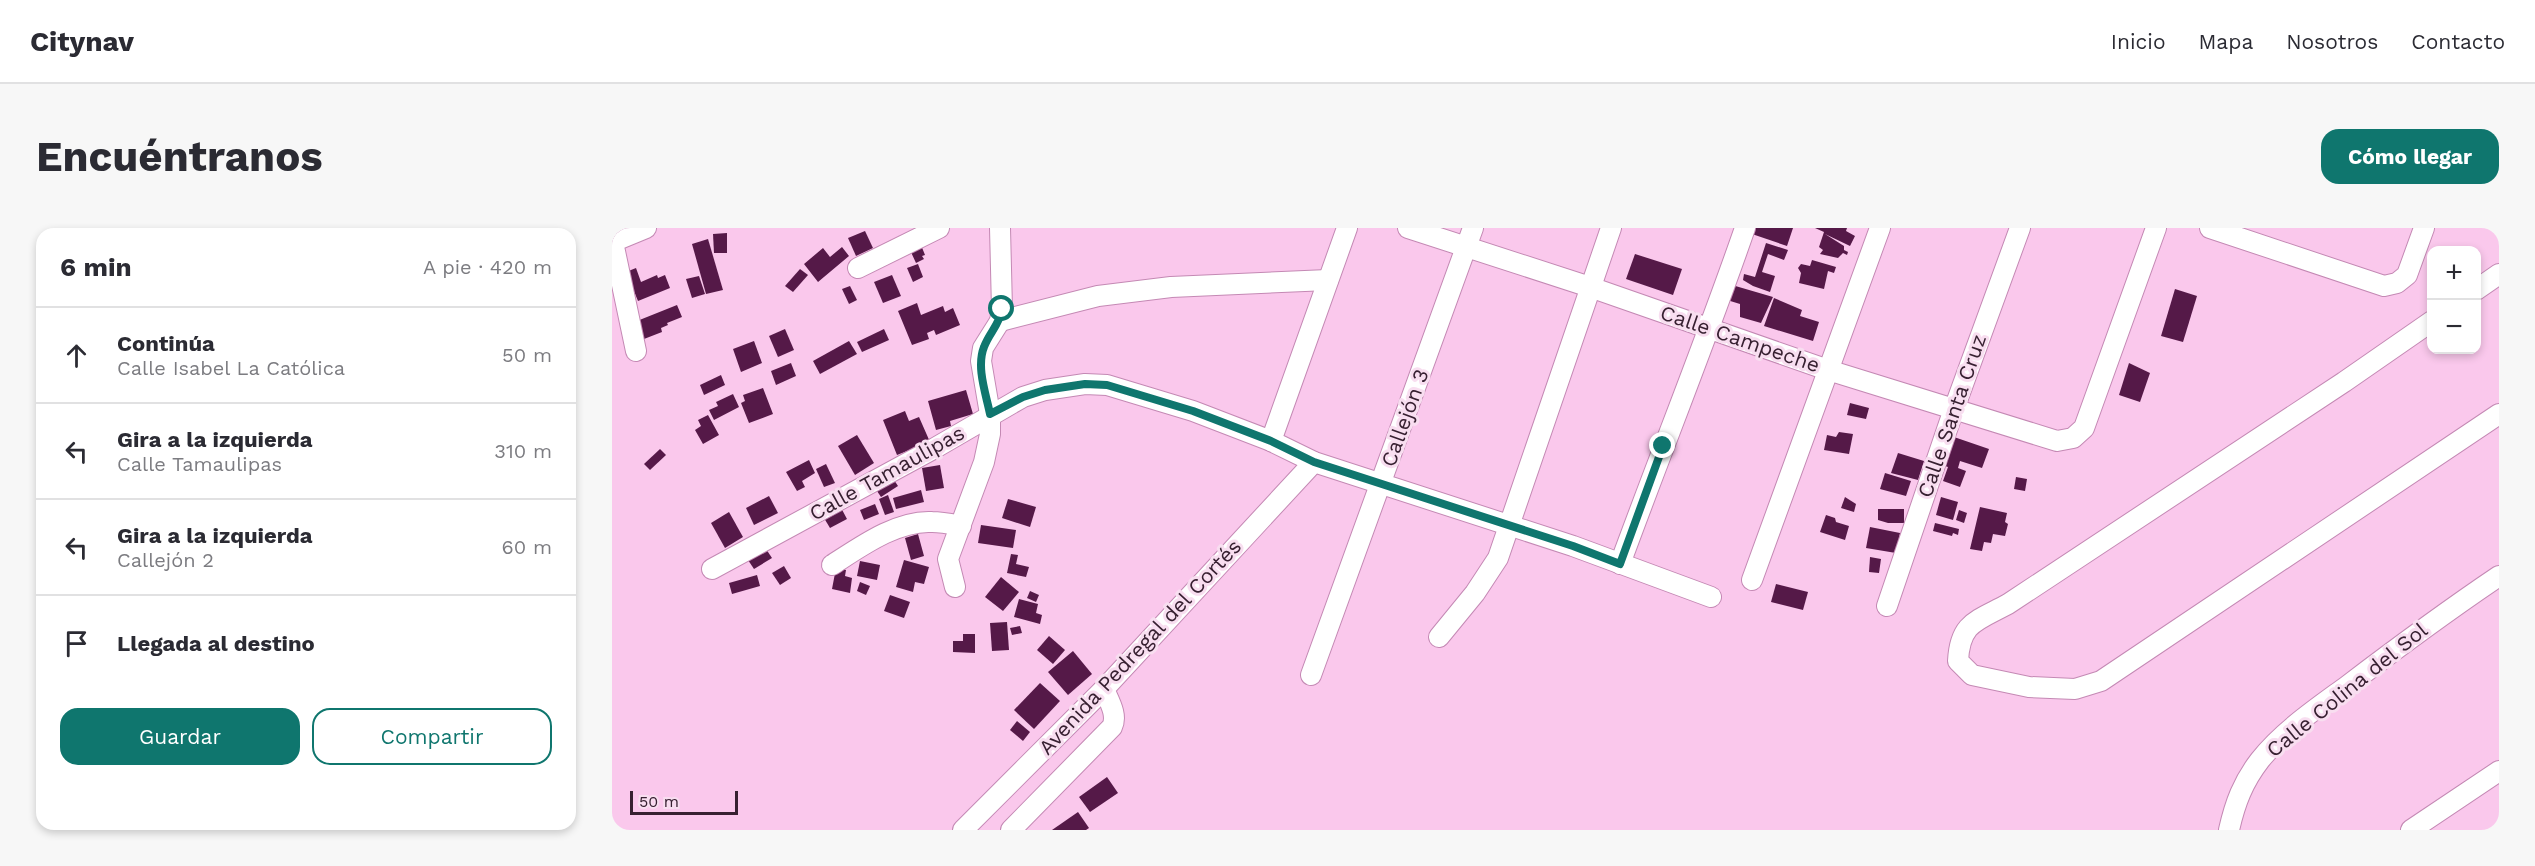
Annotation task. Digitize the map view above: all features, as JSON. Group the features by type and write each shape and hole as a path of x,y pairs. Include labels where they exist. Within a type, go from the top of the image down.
{"street":[{"path":"636,351 613,242 646,228"},
{"path":"858,268 939,228"},
{"path":"955,587 948,559 984,462 990,434 990,414 981,361 983,348 1000,321 1002,309 1000,228"},
{"path":"1271,441 1347,228"},
{"name":"Calle Campeche","path":"1408,228 1470,237 1590,287 1828,370 2057,441 2073,438 2084,428 2157,228"},
{"path":"1438,637 1493,568 1611,228"},
{"path":"1620,564 1663,446 1710,328 1745,228"},
{"path":"1752,580 1880,228"},
{"name":"Calle Santa Cruz","path":"1887,606 1953,409 2020,228"},
{"path":"2210,228 2384,286 2397,283 2407,276 2424,228"},
{"name":"Callejón 3","path":"1311,675 1470,237"},
{"path":"2481,287 2499,274"},
{"path":"1000,321 1098,296 1171,287 1328,280"},
{"path":"2427,324 2008,604 1967,627 1959,643 1958,661 1972,675 2029,687 2075,688 2101,681 2499,414"},
{"name":"Calle Tamaulipas","path":"712,569 935,448 990,414 1023,397 1045,390 1085,384 1107,385 1193,411 1271,441 1314,462 1573,546 1711,597"},
{"name":"Avenida Pedregal del Cortés","path":"963,830 1104,689 1314,462"},
{"path":"832,565 902,527 930,521 961,526"},
{"name":"Calle Colina del Sol","path":"2229,830 2234,806 2243,785 2261,759 2286,733 2441,615 2499,576"},
{"path":"1011,830 1112,727 1115,721 1114,714 1104,689"},
{"path":"2411,830 2499,771"}],"building":[{"path":"1751,228 1793,228 1787,246 1749,233"},
{"path":"1815,228 1847,228 1846,231 1855,236 1850,246 1825,234 1844,246 1844,250 1848,252 1847,255 1843,253 1838,258 1820,254 1823,250 1819,247 1824,232"},
{"path":"865,231 873,248 856,256 848,238"},
{"path":"727,233 727,253 714,253 713,234"},
{"path":"708,239 723,290 706,294 692,244"},
{"path":"1766,243 1788,250 1784,260 1768,254 1762,272 1775,276 1770,292 1743,280 1744,274 1755,277"},
{"path":"921,245 925,255 922,256 924,259 916,263 910,250"},
{"path":"842,247 849,256 818,282 804,264 823,248 830,257"},
{"path":"1635,254 1682,269 1673,295 1626,279"},
{"path":"1812,260 1836,267 1834,273 1828,271 1824,289 1799,283 1801,273 1798,268 1801,264 1810,266"},
{"path":"918,264 923,277 913,282 907,268"},
{"path":"636,268 641,282 657,275 658,278 665,275 670,288 638,301 626,272"},
{"path":"800,269 808,275 793,292 785,286"},
{"path":"892,275 901,296 883,303 874,282"},
{"path":"699,276 705,294 692,298 686,279"},
{"path":"1732,285 1773,297 1761,323 1740,317 1740,304 1727,300"},
{"path":"850,286 857,300 849,304 842,289"},
{"path":"2175,289 2197,296 2183,342 2161,336"},
{"path":"1774,298 1802,310 1800,316 1819,322 1813,341 1764,326"},
{"path":"917,303 921,315 943,306 945,312 953,308 960,325 936,335 934,330 927,333 929,339 912,345 898,311"},
{"path":"677,305 682,317 667,323 668,325 661,328 662,332 644,339 637,321"},
{"path":"785,329 794,350 778,357 769,336"},
{"path":"884,329 889,340 862,352 857,342"},
{"path":"754,341 762,363 741,372 733,349"},
{"path":"849,341 857,354 820,374 813,361"},
{"path":"791,363 796,376 776,385 771,371"},
{"path":"2129,363 2150,373 2140,402 2119,395"},
{"path":"721,375 725,385 704,395 700,385"},
{"path":"763,388 773,414 749,423 741,403 745,401 743,395"},
{"path":"966,390 973,414 950,421 951,426 936,430 928,401"},
{"path":"733,394 739,407 714,420 709,410 718,406 716,402"},
{"path":"1850,403 1869,408 1866,419 1847,415"},
{"path":"905,411 909,421 919,417 930,442 897,455 883,420"},
{"path":"708,415 719,435 703,444 695,430 701,426 698,420"},
{"path":"1839,432 1853,434 1849,454 1824,450 1827,435 1836,437"},
{"path":"857,435 874,463 855,475 838,446"},
{"path":"1954,437 1989,449 1982,468 1960,461 1958,468 1966,471 1960,487 1943,481"},
{"path":"660,449 666,455 650,470 644,464"},
{"path":"1898,453 1924,461 1918,480 1891,473"},
{"path":"809,460 815,473 802,481 805,487 797,491 786,472"},
{"path":"826,464 835,483 824,487 816,469"},
{"path":"940,465 944,488 926,491 922,468"},
{"path":"1885,473 1911,481 1906,496 1880,489"},
{"path":"892,477 898,486 881,497 875,488"},
{"path":"2016,477 2027,479 2025,491 2014,489"},
{"path":"921,490 924,502 896,509 893,498"},
{"path":"888,495 894,512 885,515 879,499"},
{"path":"769,496 778,513 754,525 746,508"},
{"path":"1845,497 1856,504 1854,512 1841,508"},
{"path":"1941,497 1958,502 1953,520 1936,515"},
{"path":"1008,499 1036,507 1030,527 1002,518"},
{"path":"839,504 847,519 830,528 821,513"},
{"path":"875,504 879,514 864,520 860,510"},
{"path":"1980,507 2007,513 2005,522 2008,524 2005,536 1993,534 1991,543 1984,542 1982,551 1970,549"},
{"path":"1878,509 1904,509 1904,523 1888,523 1878,520"},
{"path":"1959,510 1967,513 1964,523 1956,520"},
{"path":"729,512 743,537 725,548 711,523"},
{"path":"1826,515 1835,518 1836,522 1849,526 1845,540 1820,532"},
{"path":"1935,523 1959,529 1958,535 1953,533 1952,536 1933,531"},
{"path":"981,525 1016,530 1013,548 978,543"},
{"path":"1870,527 1900,533 1896,553 1866,548"},
{"path":"918,534 924,556 911,560 905,538"},
{"path":"764,546 772,558 754,569 746,557"},
{"path":"1011,554 1018,555 1016,564 1029,567 1026,577 1007,573"},
{"path":"1870,557 1881,559 1879,573 1869,572"},
{"path":"904,560 929,567 924,584 915,582 913,592 896,587"},
{"path":"860,561 880,565 877,580 857,576"},
{"path":"784,566 791,578 780,585 772,573"},
{"path":"836,568 846,570 845,576 852,578 850,593 832,589"},
{"path":"757,575 760,586 732,594 729,583"},
{"path":"1001,577 1019,592 1003,611 985,597"},
{"path":"860,582 870,586 866,595 857,591"},
{"path":"1776,584 1808,592 1803,610 1771,602"},
{"path":"1030,591 1039,595 1036,602 1027,598"},
{"path":"890,595 910,602 904,618 884,611"},
{"path":"1019,599 1038,604 1036,613 1042,615 1040,624 1014,617"},
{"path":"1007,622 1009,650 992,651 990,623"},
{"path":"1020,626 1022,633 1012,635 1010,628"},
{"path":"963,634 975,634 975,653 953,652 953,641 963,641"},
{"path":"1049,636 1065,650 1053,664 1037,650"},
{"path":"1073,651 1092,674 1068,695 1048,672"},
{"path":"1040,683 1060,701 1034,729 1014,710"},
{"path":"1017,721 1030,732 1023,741 1010,730"},
{"path":"1107,777 1118,793 1090,812 1079,797"},
{"path":"1078,812 1089,828 1086,830 1052,830"}],"route":[{"path":"1002,309 1000,321 983,348 981,361 990,414 1023,397 1045,390 1085,384 1107,385 1193,411 1271,441 1314,462 1573,546 1620,564 1663,446"}]}
